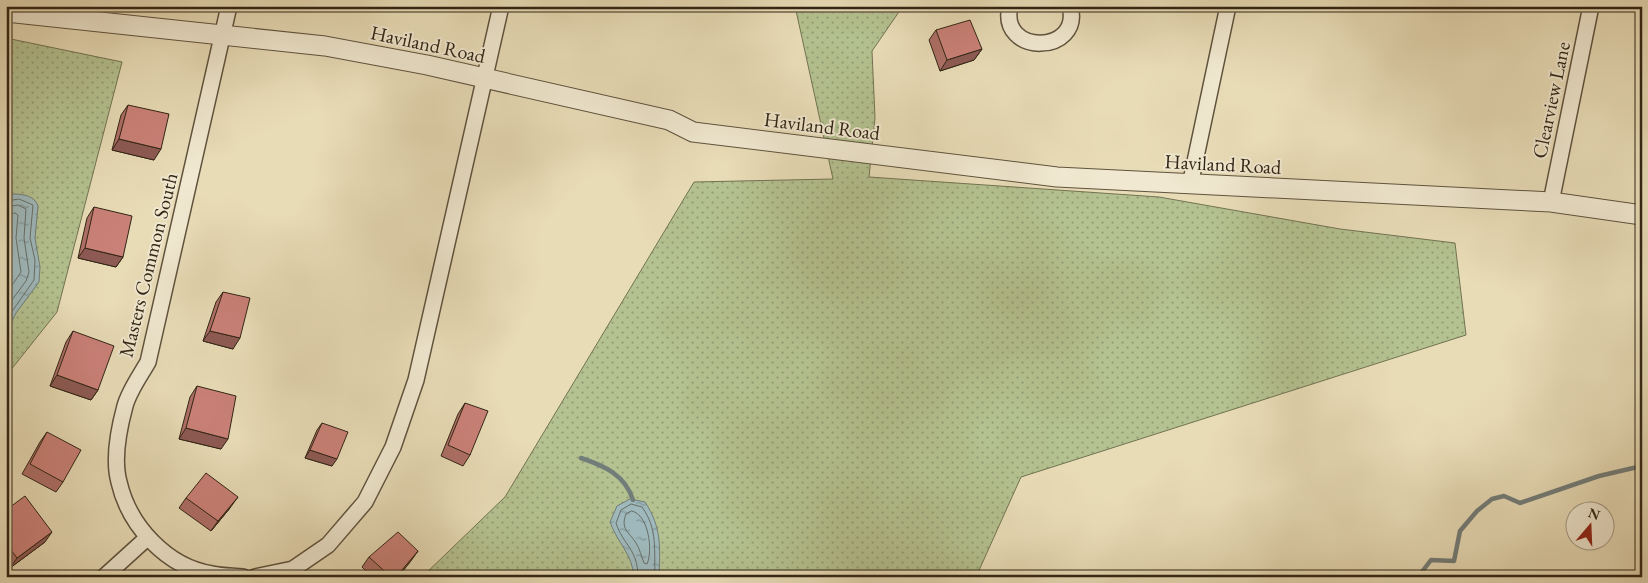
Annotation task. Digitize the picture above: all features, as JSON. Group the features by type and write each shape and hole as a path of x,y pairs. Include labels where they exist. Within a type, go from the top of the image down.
{"street":[{"name":"Masters Common South","path":"229,6 148,362 125,405 118,448 118,481 128,509 147,538 178,562 211,574 243,577"},
{"path":"255,577 293,569 328,546 365,502 393,447 416,380 484,78 496,35 501,6"},
{"path":"1010,6 1009,21 1014,30 1030,43 1040,44 1050,43 1066,30 1070,20 1070,6"},
{"path":"1190,185 1228,6"},
{"name":"Clearview Lane","path":"1551,202 1591,6"},
{"name":"Haviland Road","path":"6,12 325,46 427,65 669,120 693,132 1057,177 1551,202 1642,214"},
{"path":"104,577 147,538"}],"green space":[{"path":"795,6 903,6 872,51 875,118 869,177 1159,197 1340,229 1455,243 1466,335 1021,477 976,577 422,577 505,497 694,182 833,179"},
{"path":"6,38 122,62 57,312 6,376"}],"water":[{"path":"14,194 25,195 31,198 38,206 35,238 40,267 39,282 16,313 6,333 6,197"},
{"path":"630,499 645,502 651,511 659,538 659,577 634,577 631,561 610,522 617,506"}],"building":[{"path":"970,20 982,49 947,60 936,30"},
{"path":"128,105 169,114 161,149 119,139"},
{"path":"94,207 132,216 123,257 85,248"},
{"path":"223,292 250,298 240,338 210,331"},
{"path":"73,331 114,346 98,390 57,375"},
{"path":"197,386 236,396 228,439 186,428"},
{"path":"465,403 488,411 470,455 448,445"},
{"path":"322,423 348,432 337,459 310,450"},
{"path":"47,432 81,450 63,482 30,464"},
{"path":"206,473 238,497 218,521 186,498"},
{"path":"25,496 52,532 17,558 6,543 6,510"},
{"path":"398,532 418,551 396,577 391,577 369,557"}],"waterway":[{"path":"581,458 598,464 613,473 625,484 633,500"},
{"path":"1418,577 1431,560 1454,561 1460,531 1477,511 1492,499 1504,496 1520,503 1599,476 1642,466"}]}
